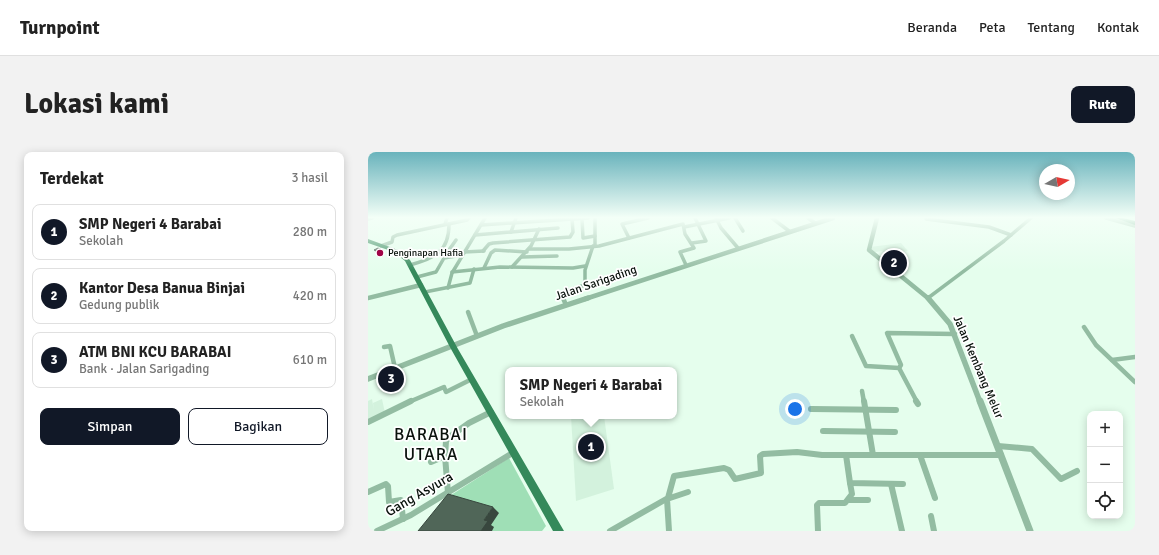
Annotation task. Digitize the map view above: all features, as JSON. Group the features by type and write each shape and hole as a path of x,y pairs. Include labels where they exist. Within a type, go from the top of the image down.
{"main road":[{"path":"368,242 403,255 410,265 452,344 514,452 556,530"}],"street":[{"path":"381,246 392,242 396,236"},
{"path":"410,265 431,259 438,255 449,236"},
{"path":"448,288 452,272 475,236"},
{"path":"483,251 489,244 492,236"},
{"path":"512,268 528,250 536,236"},
{"path":"489,244 570,236"},
{"path":"566,305 561,293 566,290 585,285 583,278 585,266 594,246 595,236 583,238 583,236"},
{"path":"444,257 483,251 492,252 501,249 528,250 594,246 608,244 636,236"},
{"path":"686,236 692,243 693,248 680,252 686,265"},
{"path":"692,243 706,240 704,236"},
{"path":"729,236 738,248"},
{"name":"Jalan Sarigading","path":"368,378 452,344 775,236"},
{"name":"Jalan Kembang Melur","path":"872,236 869,246 870,252 928,298 940,310 955,334 1030,531"},
{"path":"928,298 1011,236"},
{"path":"419,281 368,295 368,298 419,281 435,273 456,240"},
{"path":"484,268 492,252"},
{"path":"522,257 557,256"},
{"path":"452,272 484,268 573,268 585,266"},
{"path":"425,292 470,284 474,269"},
{"path":"468,312 477,336"},
{"path":"1084,327 1096,345 1135,382"},
{"path":"918,404 900,368 901,365 887,333 955,334"},
{"path":"852,336 866,366 900,368"},
{"path":"384,347 390,346 395,368"},
{"path":"1112,360 1135,357"},
{"path":"368,422 427,393 444,387 446,392 472,379"},
{"path":"862,391 864,410 873,455"},
{"path":"811,409 896,410"},
{"path":"448,493 445,456 446,441 469,423 491,412"},
{"path":"823,431 868,430 895,432"},
{"path":"998,446 1032,449 1061,479 1077,472"},
{"name":"Gang Asyura","path":"377,531 403,519 514,452"},
{"path":"670,531 667,499 673,478 676,476 727,468 732,477 736,479 762,473 760,456 763,454 798,452 822,455 1001,455"},
{"path":"846,455 852,494 849,500"},
{"path":"920,455 935,498"},
{"path":"431,462 445,456"},
{"path":"850,483 903,484"},
{"path":"368,492 386,484 388,486 389,502 401,500 403,519"},
{"path":"892,484 902,531"},
{"path":"610,531 667,499 688,492"},
{"path":"818,531 818,504 845,503 849,500 868,500"},
{"path":"931,516 934,531"}],"shaded area":[{"path":"901,243 908,251 886,254 882,251 872,251 870,247"},
{"path":"372,399 374,411 373,403 382,399 385,413 368,419 368,401"},
{"path":"571,419 604,419 614,489 576,501"}],"green space":[{"path":"509,458 546,526 542,531 420,531 448,497"}],"building":[{"path":"378,248 382,250 374,250"},
{"path":"448,494 493,507 484,520 488,521 481,531 418,531"}],"place":[{"name":"Penginapan Hafia","path":"380,253"},
{"name":"Kantor Desa Banua Binjai","path":"894,263"},
{"name":"ATM BNI KCU BARABAI","path":"391,379"},
{"name":"SMP Negeri 4 Barabai","path":"591,447"}],"district":[{"name":"BARABAI UTARA","path":"431,444"}]}
